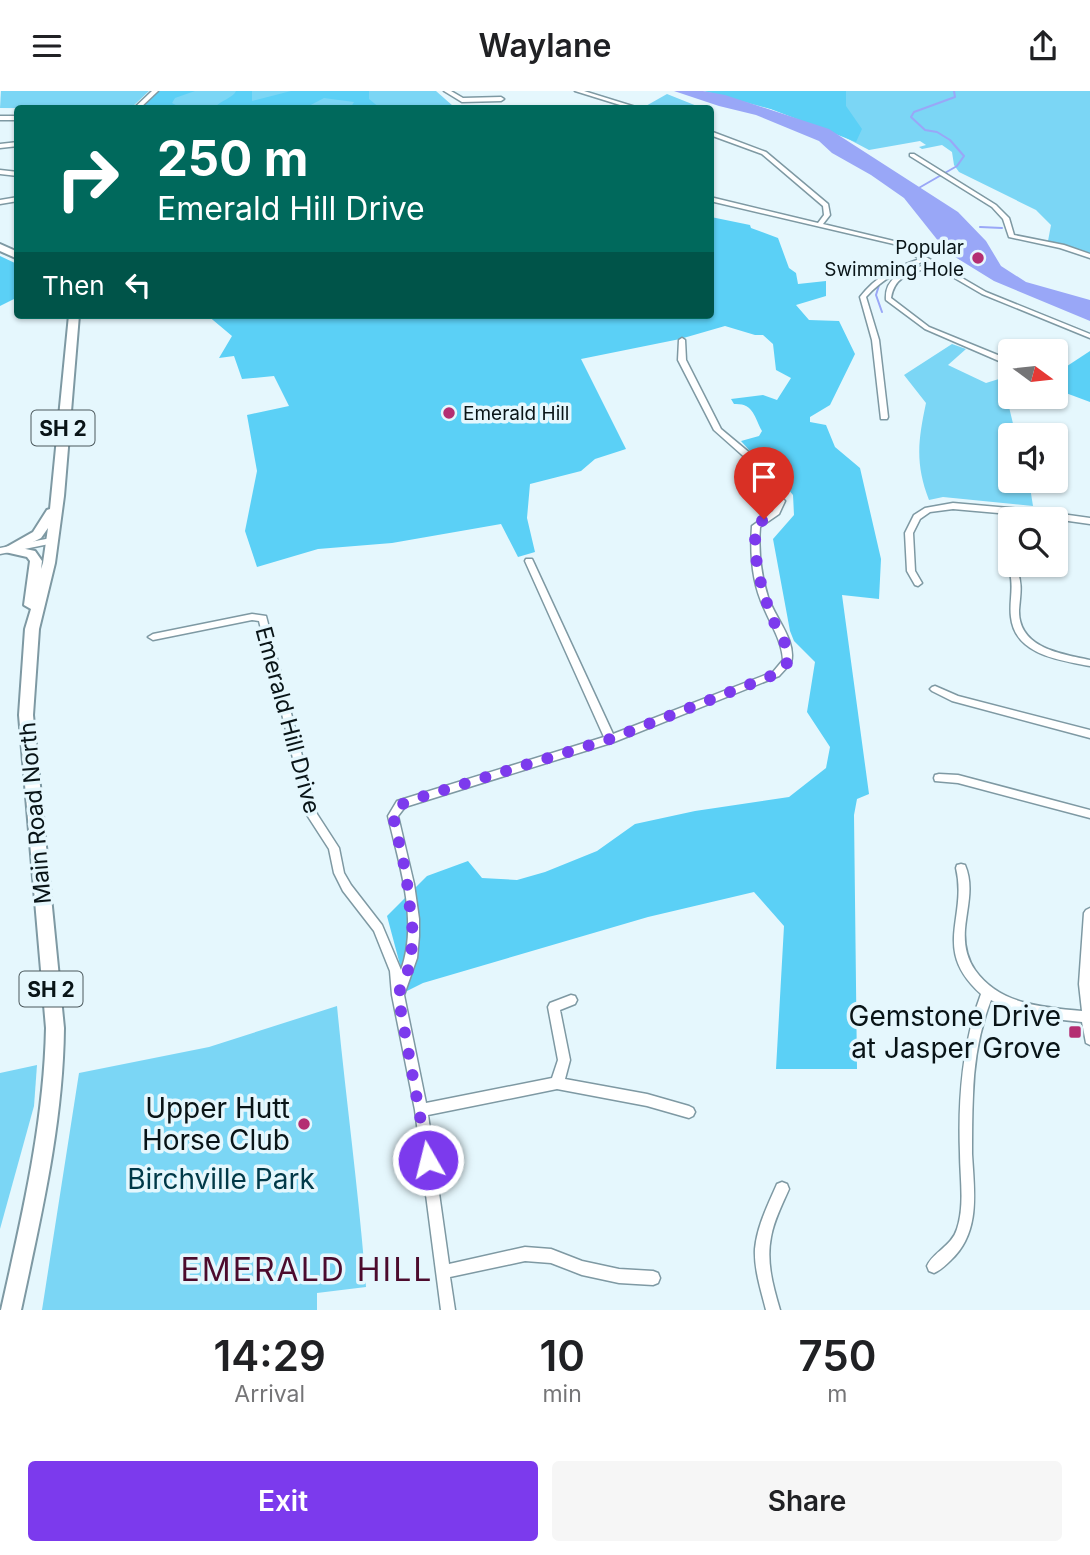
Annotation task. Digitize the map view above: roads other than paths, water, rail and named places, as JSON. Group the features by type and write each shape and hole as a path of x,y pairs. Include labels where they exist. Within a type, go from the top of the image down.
{"highway":[{"name":"Main Road North","path":"12,1310 49,1128 56,1073 55,1028 26,715 32,629 49,563 74,319"},
{"path":"5,550 37,535 55,507"},
{"path":"5,550 31,554 36,561 28,617 32,629"}],"street":[{"path":"139,105 155,91"},
{"path":"447,91 460,100 501,99"},
{"path":"578,91 626,105"},
{"path":"714,134 771,158 826,205 827,215 820,224"},
{"path":"912,155 1002,213 1011,236 1062,246 1090,255"},
{"path":"0,201 14,200"},
{"path":"714,200 892,241 991,297 1090,336"},
{"path":"884,417 880,363 873,326 863,297 876,280 894,270 925,259"},
{"path":"934,264 897,277 889,286 888,299 927,328 998,357"},
{"path":"398,995 410,965 413,934 406,874 393,816 401,804 610,739 776,674 788,661 787,649 766,602 754,543 756,526 776,512 781,501 760,481 754,461 718,430 682,360 682,340"},
{"path":"918,583 911,571 909,533 917,517 928,510 953,506 1090,521"},
{"path":"5,550 51,541"},
{"path":"528,561 610,739"},
{"path":"1015,577 1018,588 1015,617 1024,638 1044,651 1090,663"},
{"name":"Emerald Hill Drive","path":"153,637 252,617 263,618 312,815 334,848 347,888 378,928 396,971 398,995 421,1109 448,1310"},
{"path":"935,689 955,699 1090,734"},
{"path":"939,778 958,779 1090,814"},
{"path":"961,868 966,887 959,940 962,958 987,994 998,1001 1016,1006 1086,1017"},
{"path":"1090,913 1084,984 1090,1039"},
{"path":"934,1266 954,1249 964,1231 968,1211 966,1127 969,1069 978,1015 987,994"},
{"path":"557,1083 564,1060 554,1007 570,1000"},
{"path":"421,1109 557,1083 647,1100 689,1112"},
{"path":"774,1310 761,1266 761,1251 764,1232 782,1189"},
{"path":"443,1272 525,1254 539,1254 619,1276 653,1278"}],"waterway":[{"path":"917,189 957,166 964,156 950,140 937,132 925,130 911,117 914,112 955,97 954,91"},
{"path":"980,227 1002,228"},
{"path":"907,268 919,264"},
{"path":"880,282 876,295 882,312"}],"place":[{"name":"Popular Swimming Hole","path":"978,258"},
{"name":"Emerald Hill","path":"449,413"},
{"name":"Gemstone Drive at Jasper Grove","path":"1075,1032"},
{"name":"Upper Hutt Horse Club","path":"304,1124"}],"district":[{"name":"EMERALD HILL","path":"307,1269"}],"park label":[{"name":"Birchville Park","path":"221,1179"}]}
